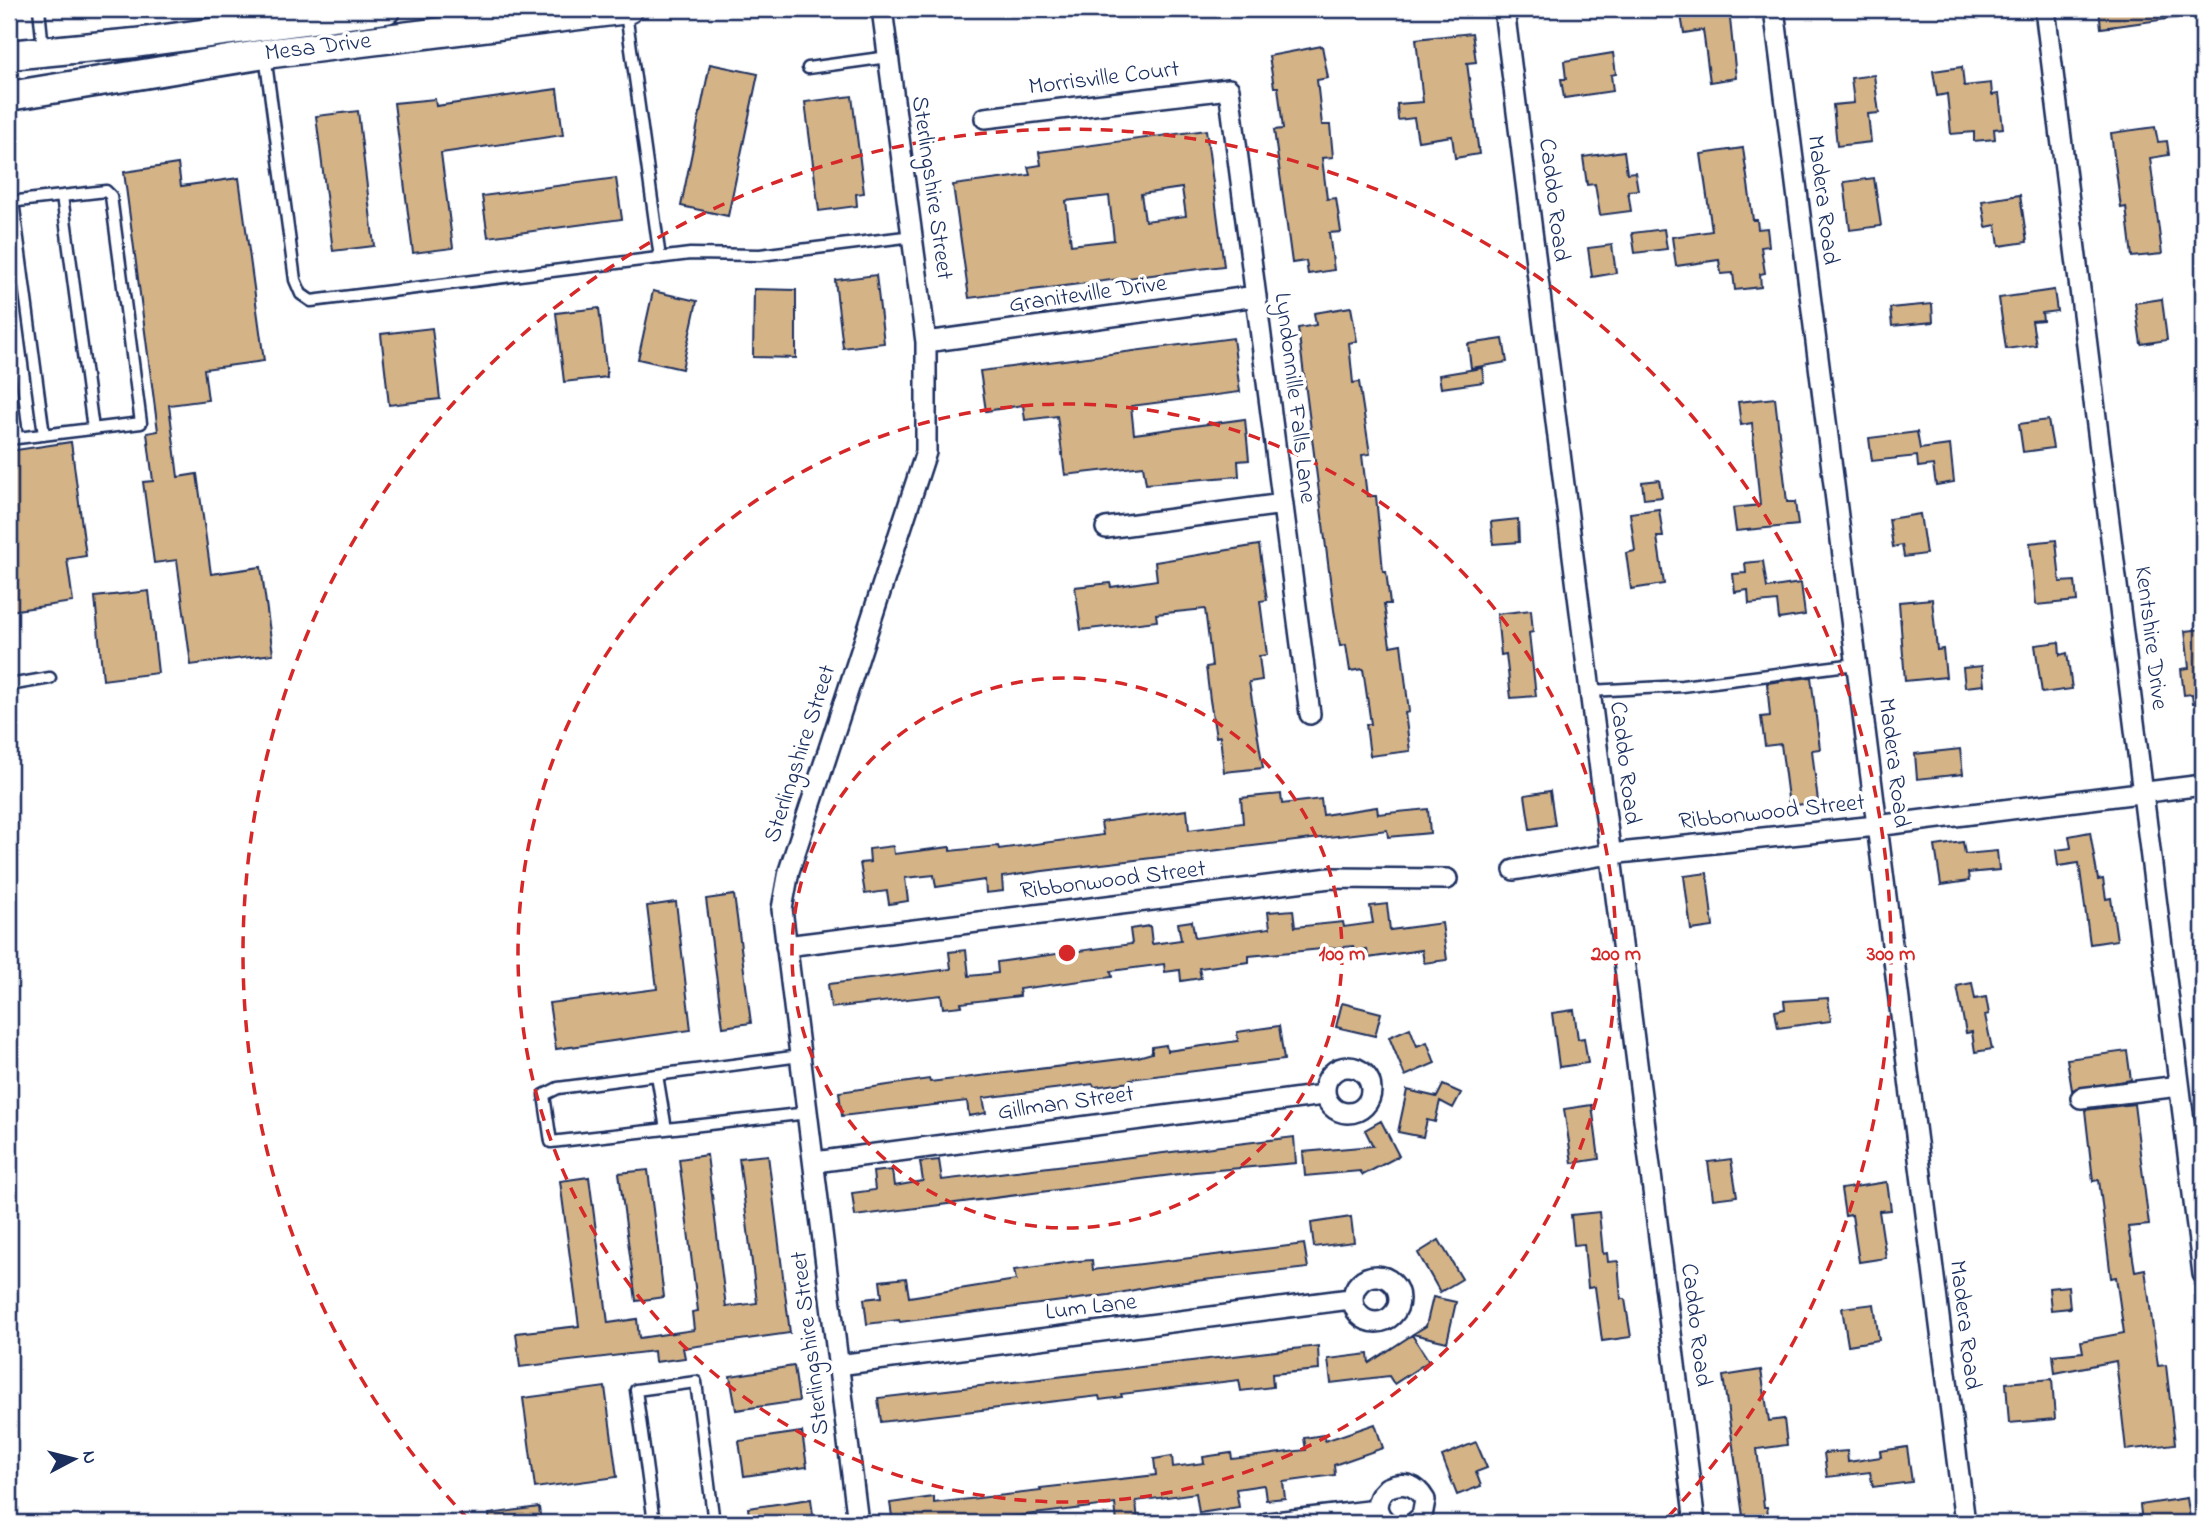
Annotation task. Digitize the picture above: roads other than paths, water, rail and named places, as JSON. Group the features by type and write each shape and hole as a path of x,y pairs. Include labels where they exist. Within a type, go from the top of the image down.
{"main road":[{"name":"Mesa Drive","path":"9,55 44,52 258,17 386,9"},
{"name":"Mesa Drive","path":"9,96 498,17 627,9"}],"street":[{"name":"Sterlingshire Street","path":"858,1523 782,909 789,871 926,452 926,342 882,9"},
{"name":"Caddo Road","path":"1504,9 1695,1523"},
{"name":"Madera Road","path":"1774,9 1965,1523"},
{"name":"Kentshire Drive","path":"2045,9 2145,792 2203,1274"},
{"path":"258,17 265,54"},
{"name":"Morrisville Court","path":"985,118 1229,89"},
{"name":"Lyndonnille Falls Lane","path":"1229,89 1310,714"},
{"name":"Graniteville Drive","path":"926,342 1256,296"},
{"path":"1106,528 1283,504"},
{"name":"Ribbonwood Street","path":"1514,870 1610,854 1876,826 2203,785"},
{"name":"Ribbonwood Street","path":"786,946 1330,878 1447,879"},
{"path":"2081,1098 2179,1086"},
{"name":"Gillman Street","path":"815,1162 1323,1095"},
{"name":"Lum Lane","path":"838,1365 1350,1299"},
{"path":"1267,1523 1382,1516 1377,1502 1387,1488 1395,1484 1414,1486 1425,1500 1425,1508 1414,1523"}],"lane":[{"path":"39,9 44,52"},
{"path":"627,9 660,258"},
{"path":"265,54 295,280 301,294 312,301 690,254 760,255 913,236"},
{"path":"808,68 888,57"},
{"path":"9,373 13,439 141,423 111,196 106,191 11,201 44,435"},
{"path":"62,195 93,429"},
{"path":"1590,691 1682,686 1856,664"},
{"path":"9,685 50,678"},
{"path":"800,1056 558,1088 544,1095 551,1142 808,1113"},
{"path":"657,1075 666,1129"},
{"path":"654,1523 636,1391 696,1382 714,1523"}]}
